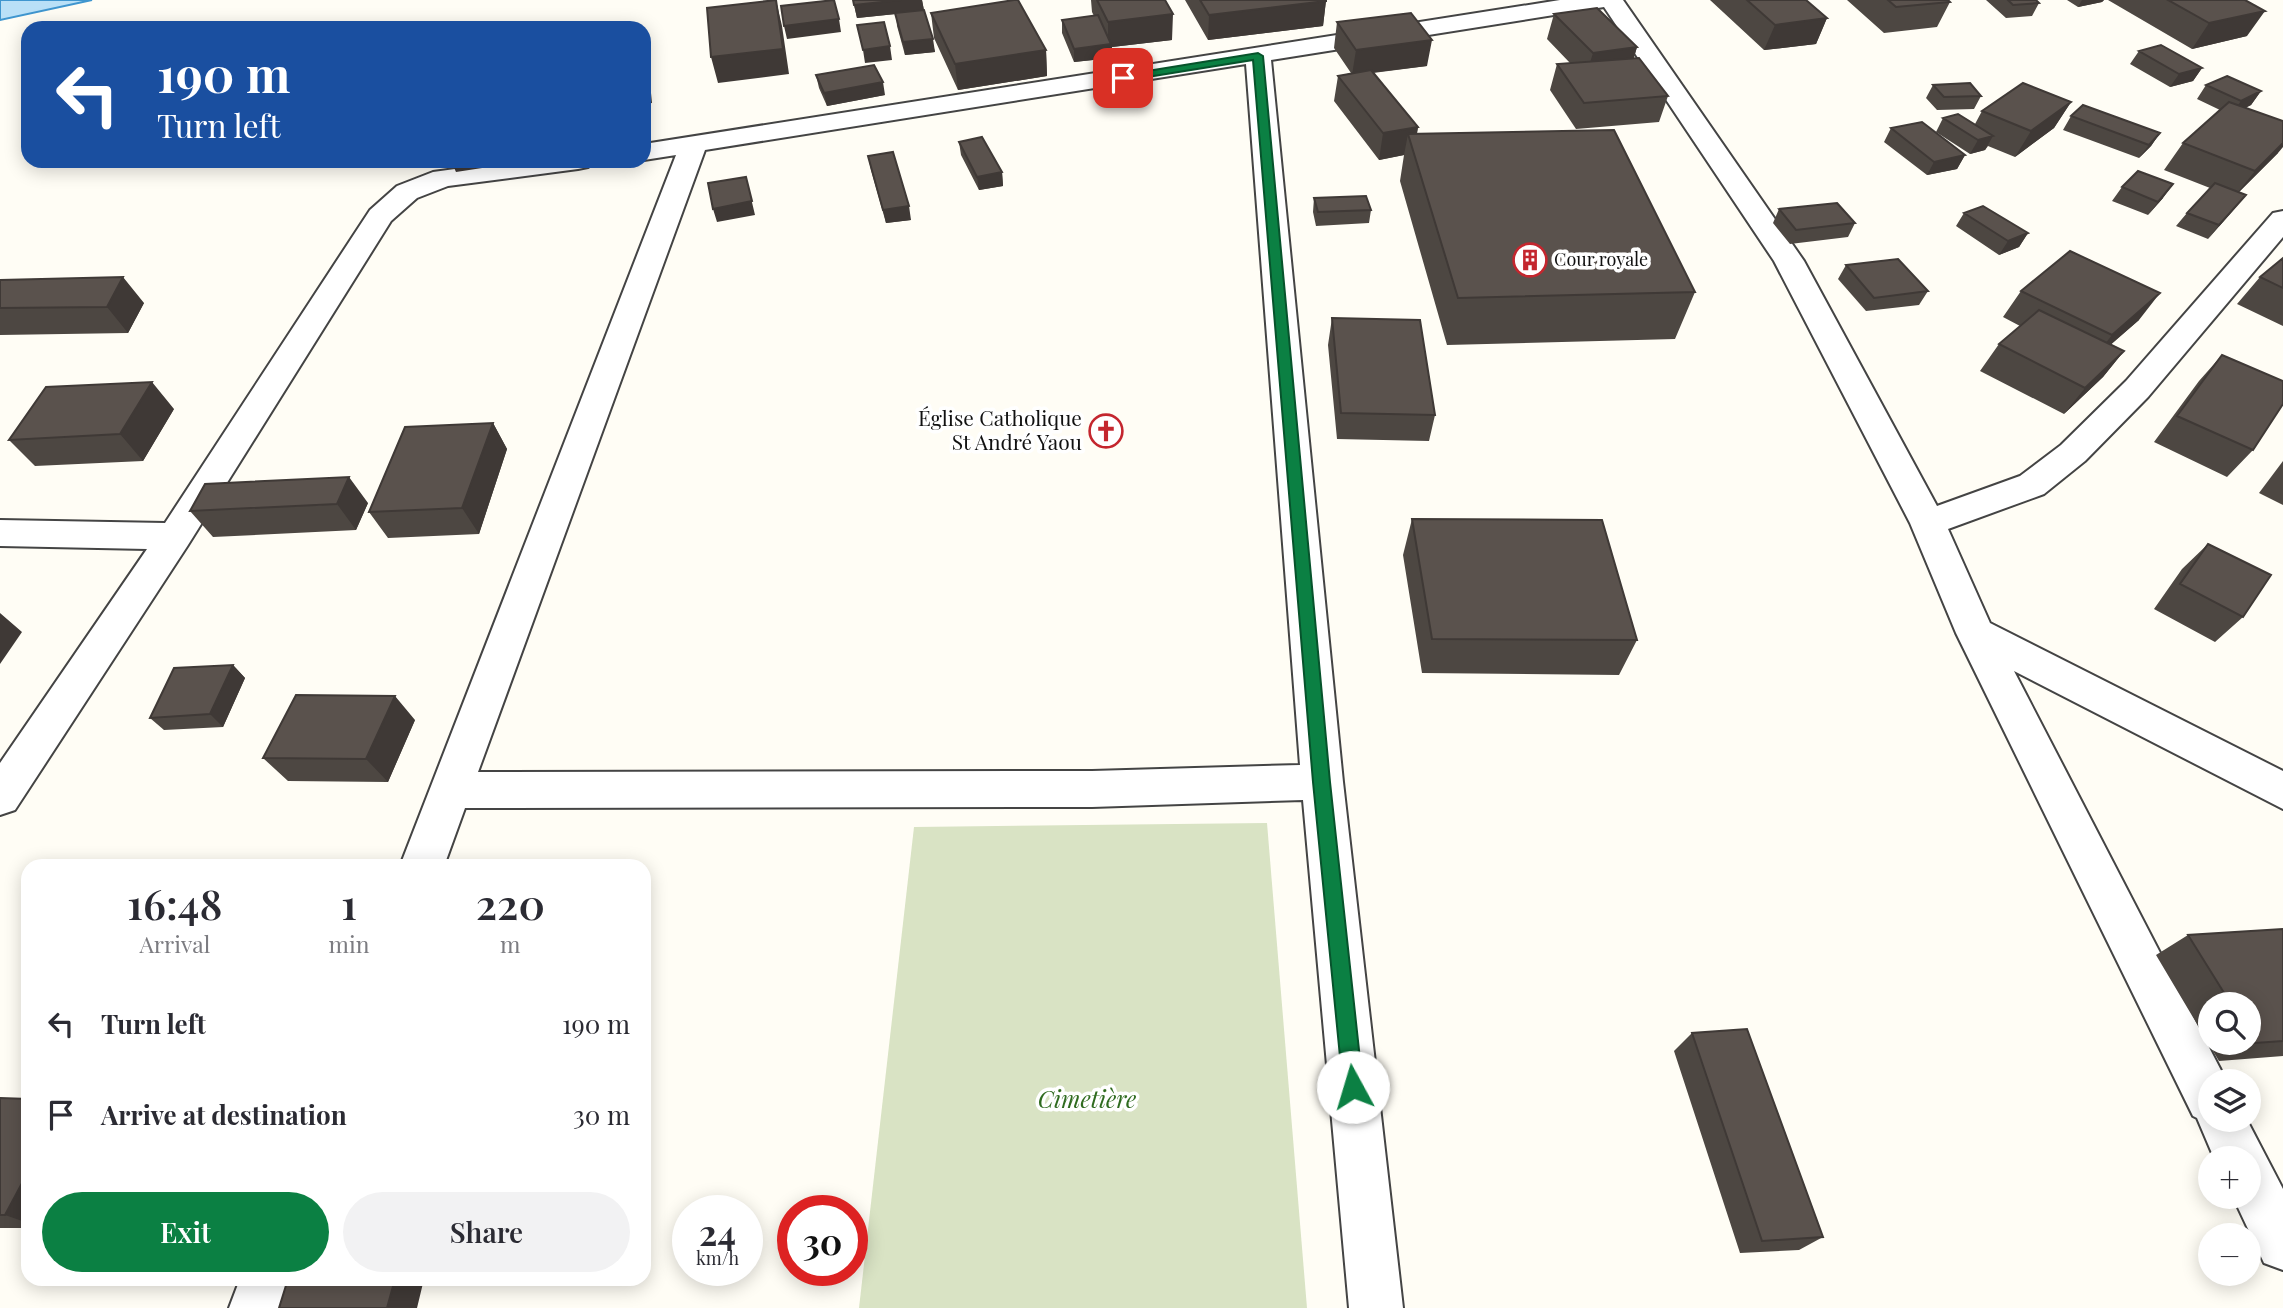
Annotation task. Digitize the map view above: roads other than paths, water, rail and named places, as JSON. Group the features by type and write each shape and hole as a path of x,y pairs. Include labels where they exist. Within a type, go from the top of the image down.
{"street":[{"path":"651,151 1604,0"},
{"path":"1611,0 1789,261 1928,523 1975,634 2198,1075"},
{"path":"1258,56 1322,782 1376,1308"},
{"path":"425,859 693,146"},
{"path":"0,797 175,536 380,216 407,192 443,178 522,168"},
{"path":"1928,523 2032,485 2073,453 2137,389 2283,219"},
{"path":"0,533 175,536"},
{"path":"1975,634 2283,791"},
{"path":"451,790 1078,789 1322,782"},
{"path":"2261,1200 2283,1244"},
{"path":"256,1308 264,1286"}],"water":[{"path":"0,0 92,0 0,20"}],"place":[{"name":"Cour royale","path":"1530,260"},
{"name":"Église Catholique St André Yaou","path":"1106,431"}],"park label":[{"name":"Cimetière","path":"1087,1100"}]}
